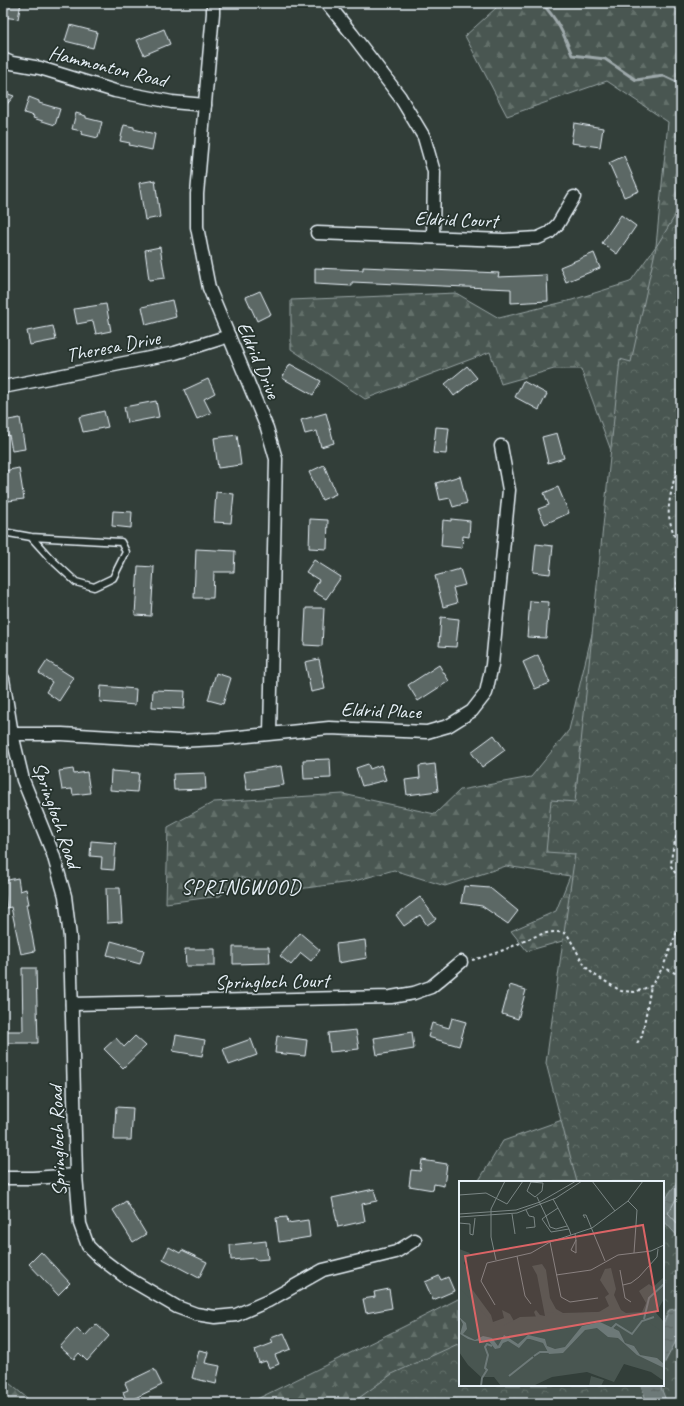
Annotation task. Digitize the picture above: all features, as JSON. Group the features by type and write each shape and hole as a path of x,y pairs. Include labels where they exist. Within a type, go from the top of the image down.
{"street":[{"name":"Eldrid Drive","path":"213,3 206,105 197,194 197,227 209,288 267,428 276,460 270,733"},
{"path":"327,3 400,97 424,137 434,172 433,237"},
{"name":"Hammonton Road","path":"3,59 12,63 40,68 115,91 172,102 206,105"},
{"name":"Eldrid Court","path":"318,233 504,240 538,238 549,233 558,224 574,198"},
{"name":"Theresa Drive","path":"3,387 175,353 229,336"},
{"name":"Eldrid Place","path":"12,734 62,734 178,741 218,739 329,728 427,732 448,726 472,711 486,693 492,665 509,490 501,446"},
{"name":"Springloch Road","path":"3,679 12,734 23,780 53,854 65,896 70,937 76,1175 80,1224 88,1246 99,1257 124,1276 177,1306 196,1314 215,1317 236,1315 268,1301 322,1270 396,1252 416,1240"},
{"name":"Springloch Court","path":"72,1004 390,998 414,993 431,987 461,962"},
{"path":"3,1178 33,1178 76,1175"}],"lane":[{"path":"3,532 31,537 121,542 126,552 113,578 94,587 76,582 50,558 31,537"}],"path":[{"path":"681,458 674,481 669,515 681,552"},
{"path":"681,570 677,585 678,598 681,604"},
{"path":"681,807 679,812 680,822 672,853 671,866 680,881 681,888"},
{"path":"637,1043 642,1036 651,986 663,967 677,932 681,909"},
{"path":"461,962 485,956 542,934 560,932 567,934 585,966 593,974 621,992 635,992 651,986"},
{"path":"663,967 681,976"}],"green space":[{"path":"493,3 668,3 681,11 681,993 663,1181 479,1181 503,1141 579,1114 566,940 527,951 511,931 556,911 570,876 506,866 445,886 394,870 351,882 283,891 240,877 220,896 166,903 168,827 214,802 343,794 435,814 460,790 531,777 569,730 602,592 613,456 581,369 554,369 501,384 490,352 365,399 291,349 291,300 456,293 499,318 572,300 630,282 656,246 668,122 607,81 507,116 465,36 496,8"},
{"path":"681,206 681,1403 352,1403 392,1374 459,1343 459,1386 664,1386 664,1181 577,1181 546,1063 575,854 546,852 551,800 575,802 620,359 631,362 656,247"},
{"path":"459,1299 459,1386 634,1403 249,1403"},
{"path":"3,1378 33,1403 3,1403"}],"water":[{"path":"681,1179 681,1240 664,1221 665,1202 672,1189"},
{"path":"681,1308 681,1338 676,1341 664,1364 664,1322 669,1310"},
{"path":"641,1386 660,1386 667,1403 647,1403"}],"building":[{"path":"3,3 21,3 18,19 3,17"},
{"path":"70,25 97,32 93,48 65,41"},
{"path":"164,29 170,44 144,55 137,40"},
{"path":"3,92 14,96 3,109"},
{"path":"29,97 39,101 39,103 60,109 55,125 33,118 34,116 24,113"},
{"path":"76,113 86,116 86,118 102,122 98,138 81,134 82,131 72,129"},
{"path":"574,123 603,128 600,147 571,143"},
{"path":"124,125 155,134 152,150 129,145 130,143 120,141"},
{"path":"624,156 639,191 624,197 609,163"},
{"path":"155,180 160,217 145,220 139,183"},
{"path":"621,215 636,226 617,254 602,243"},
{"path":"160,247 165,278 149,280 145,250"},
{"path":"594,253 600,268 566,282 560,267"},
{"path":"363,267 499,273 498,277 547,275 548,301 511,303 511,289 352,282 352,286 315,284 315,268 363,270"},
{"path":"260,291 271,314 257,321 246,297"},
{"path":"172,300 176,317 146,325 142,307"},
{"path":"106,304 111,331 96,334 93,321 77,324 74,309"},
{"path":"53,326 56,340 30,345 27,331"},
{"path":"290,364 321,381 313,395 282,378"},
{"path":"467,366 477,378 454,396 445,384"},
{"path":"208,379 215,393 204,399 211,413 197,419 184,390"},
{"path":"523,381 547,394 539,410 515,397"},
{"path":"156,401 159,417 127,423 124,407"},
{"path":"104,411 108,427 83,432 79,417"},
{"path":"326,413 334,443 321,447 317,431 305,434 301,420"},
{"path":"20,418 25,449 12,451 9,435 3,436 3,421"},
{"path":"436,427 449,428 446,454 433,453"},
{"path":"557,433 564,458 548,463 542,437"},
{"path":"237,435 241,465 218,468 214,438"},
{"path":"324,465 336,494 322,500 309,472"},
{"path":"19,468 24,499 8,501 4,471"},
{"path":"460,476 467,503 453,507 450,498 440,500 436,483"},
{"path":"558,487 569,513 545,524 538,509 549,505 544,493"},
{"path":"216,492 234,494 231,523 214,522"},
{"path":"113,511 132,512 131,528 112,526"},
{"path":"310,519 328,520 327,549 309,548"},
{"path":"451,519 470,521 469,537 463,536 462,548 441,546 443,520 451,521"},
{"path":"536,544 553,546 550,574 533,572"},
{"path":"196,549 235,551 234,572 214,572 213,598 194,598"},
{"path":"314,560 341,577 326,599 313,591 319,580 306,572"},
{"path":"138,566 154,567 151,616 135,615"},
{"path":"460,569 465,585 453,588 457,603 443,607 435,576"},
{"path":"530,601 549,602 546,638 527,637"},
{"path":"306,608 324,608 322,646 304,645"},
{"path":"441,617 459,619 456,647 439,646"},
{"path":"538,655 550,683 535,689 523,662"},
{"path":"319,659 325,689 311,692 305,662"},
{"path":"47,661 74,678 59,701 46,692 52,682 39,673"},
{"path":"439,665 449,681 418,701 408,685"},
{"path":"216,673 231,678 223,704 208,700"},
{"path":"101,686 136,689 135,705 100,702"},
{"path":"153,690 185,691 184,709 152,707"},
{"path":"494,735 505,750 482,767 471,752"},
{"path":"330,759 331,778 304,779 303,760"},
{"path":"368,764 370,769 381,765 386,780 362,786 356,768"},
{"path":"435,764 438,791 407,795 405,780 420,778 419,766"},
{"path":"281,766 284,785 247,790 244,772"},
{"path":"73,769 74,774 87,772 90,793 73,795 72,789 62,790 59,771"},
{"path":"111,771 139,773 137,792 110,790"},
{"path":"205,773 206,789 174,790 173,774"},
{"path":"91,841 116,843 114,870 101,869 102,857 90,856"},
{"path":"18,878 20,891 26,889 29,904 26,904 35,951 21,954 11,907 7,908 3,886 3,881"},
{"path":"464,886 490,888 518,911 508,924 482,906 461,903"},
{"path":"106,888 120,888 122,922 107,923"},
{"path":"420,897 436,919 427,925 420,915 404,926 396,915"},
{"path":"300,933 320,950 311,961 301,953 291,965 280,956"},
{"path":"365,940 367,958 338,963 336,944"},
{"path":"111,941 144,950 140,964 107,955"},
{"path":"233,947 269,947 270,963 233,964"},
{"path":"185,949 215,949 215,966 186,966"},
{"path":"22,968 36,968 38,1043 4,1043 4,1031 23,1031"},
{"path":"510,985 526,990 518,1019 502,1014"},
{"path":"452,1018 466,1022 459,1046 428,1037 432,1023 449,1028"},
{"path":"356,1030 359,1049 330,1052 328,1033"},
{"path":"412,1032 414,1049 377,1055 374,1038"},
{"path":"176,1035 205,1040 202,1056 173,1051"},
{"path":"135,1036 146,1046 123,1068 104,1049 116,1038 124,1047"},
{"path":"277,1036 307,1040 305,1056 275,1053"},
{"path":"251,1039 257,1055 229,1065 223,1049"},
{"path":"116,1107 133,1108 131,1140 114,1140"},
{"path":"422,1160 447,1164 444,1186 434,1184 433,1190 409,1186 411,1170 420,1171"},
{"path":"374,1189 377,1201 362,1204 365,1221 338,1227 332,1198"},
{"path":"126,1201 146,1234 133,1242 113,1210"},
{"path":"287,1217 288,1223 308,1220 310,1237 279,1242 276,1218"},
{"path":"266,1241 268,1259 256,1260 255,1258 231,1260 230,1245"},
{"path":"169,1247 180,1253 182,1250 207,1262 199,1278 163,1259"},
{"path":"41,1252 70,1283 58,1295 29,1264"},
{"path":"439,1276 441,1280 448,1277 454,1291 433,1300 425,1282"},
{"path":"389,1289 392,1308 366,1313 363,1299 375,1297 374,1292"},
{"path":"96,1324 109,1336 87,1361 79,1353 74,1359 60,1347 77,1328 85,1336"},
{"path":"284,1333 291,1349 275,1355 279,1364 269,1368 266,1361 259,1363 255,1350 273,1343 271,1338"},
{"path":"199,1350 208,1352 205,1363 220,1366 216,1384 192,1378"},
{"path":"154,1369 162,1385 127,1402 123,1392 128,1390 125,1383"}],"waterway":[{"path":"542,3 560,27 572,55 605,59 636,80 664,76 681,84"}],"district":[{"name":"SPRINGWOOD","path":"241,887"}]}
